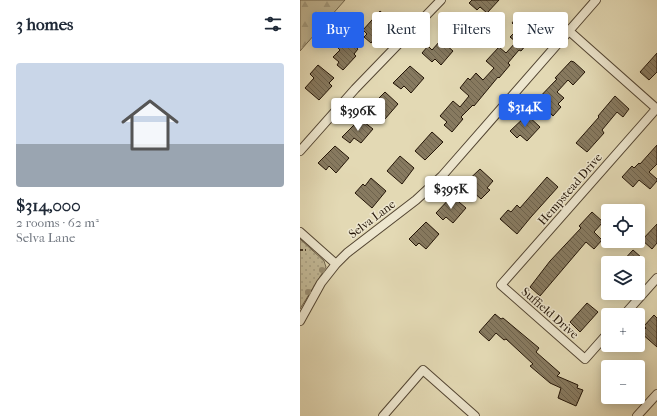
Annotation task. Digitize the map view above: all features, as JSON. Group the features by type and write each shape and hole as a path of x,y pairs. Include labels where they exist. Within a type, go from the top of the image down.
{"street":[{"path":"300,152 355,89 441,0"},
{"name":"Selva Lane","path":"568,30 596,0"},
{"path":"568,30 657,108"},
{"name":"Selva Lane","path":"300,321 321,283 336,264 347,253 416,200 442,176 552,48"},
{"name":"Hempstead Drive","path":"501,285 657,108"},
{"path":"300,232 336,264"},
{"path":"630,308 657,278"},
{"name":"Suffield Drive","path":"501,285 585,359 601,341"},
{"path":"383,416 423,370 475,416"},
{"path":"638,416 657,394"}],"path":[{"path":"300,250 306,250"}],"green space":[{"path":"300,0 345,0 334,12 312,12 312,37 300,51"},
{"path":"300,239 324,261 326,267 300,309"}],"building":[{"path":"472,0 499,0 488,12 480,7 477,10 469,3"},
{"path":"372,20 371,43 364,37 367,34 364,29"},
{"path":"438,43 438,48 450,48 453,51 441,65 435,59 432,62 422,53 426,48 430,48 432,50"},
{"path":"513,45 513,48 524,48 521,51 519,50 508,63 510,65 474,106 473,105 461,117 463,119 452,132 444,125 447,122 440,116 453,101 460,107 469,96 460,88 468,78 470,80 476,73 483,80 494,68 486,61 498,48 506,53"},
{"path":"338,48 358,49 354,54 356,56 343,70 337,65 339,62 333,57 340,50"},
{"path":"657,53 657,72 649,80 640,72"},
{"path":"571,61 585,72 573,85 568,80 557,92 564,98 558,104 561,107 553,116 543,107 540,110 533,104 557,79 555,78"},
{"path":"318,65 334,78 329,83 332,86 319,100 305,88 314,78 310,74"},
{"path":"410,66 424,78 411,93 404,86 401,89 393,83"},
{"path":"385,92 398,104 385,119 378,112 375,115 368,109"},
{"path":"615,96 629,109 623,117 617,112 602,130 604,133 587,152 576,143"},
{"path":"527,115 540,127 527,141 520,135 517,138 510,131"},
{"path":"360,119 373,129 361,143 354,138 350,143 342,137"},
{"path":"432,132 443,142 425,160 415,151"},
{"path":"657,145 657,164 649,172 657,179 657,181 650,189 639,180 633,187 622,177 632,166 634,168 639,163 640,164"},
{"path":"335,146 349,158 336,173 329,166 326,170 318,163"},
{"path":"400,156 414,168 402,184 387,171"},
{"path":"480,169 493,181 487,188 490,190 481,199 472,191 469,194 461,187"},
{"path":"547,177 558,187 517,234 500,219 508,210 511,212 517,205 520,208"},
{"path":"371,178 386,191 372,208 355,193 363,184 365,186"},
{"path":"452,196 466,208 453,223 446,217 443,220 436,213"},
{"path":"592,212 601,220 601,224 594,232 601,239 601,241 594,249 586,242 540,296 530,287 550,261 581,228 579,226"},
{"path":"426,222 439,234 426,249 419,243 416,246 409,239"},
{"path":"657,224 657,243 652,249 645,243 645,237"},
{"path":"633,250 640,256 627,256"},
{"path":"587,303 598,312 580,332 570,322"},
{"path":"495,314 501,319 503,318 539,348 536,352 560,373 557,376 578,385 577,388 583,390 576,406 558,398 561,388 550,383 530,366 533,364 506,339 504,340 496,333 489,341 479,332"},
{"path":"654,315 657,318 657,347 645,336 645,325"}]}
